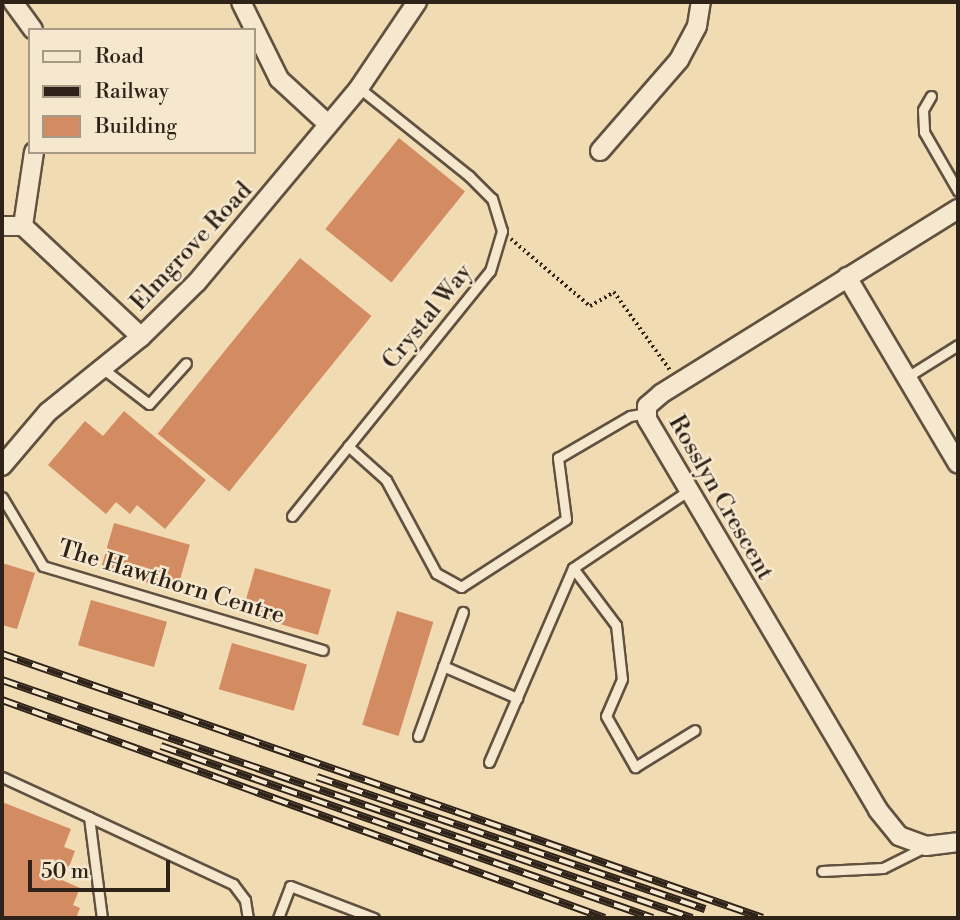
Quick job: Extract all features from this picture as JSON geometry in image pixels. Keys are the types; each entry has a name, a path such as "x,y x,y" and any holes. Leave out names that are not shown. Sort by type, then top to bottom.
{"street":[{"path":"13,2 32,28"},
{"path":"241,2 254,28"},
{"name":"Elmgrove Road","path":"2,466 48,412 100,367 141,337 206,272 359,88 417,2"},
{"path":"600,151 679,60 697,26 701,2"},
{"path":"256,32 279,79 328,124"},
{"path":"23,226 34,154"},
{"name":"Rosslyn Crescent","path":"926,846 899,836 878,810 685,492 654,437 647,413 648,406 678,383 958,209"},
{"path":"2,226 23,226 141,337"},
{"path":"847,277 958,464"},
{"path":"926,846 958,842"}],"lane":[{"path":"359,88 469,176 492,199 502,231"},
{"path":"931,96 923,110 924,132 958,191"},
{"name":"Crystal Way","path":"292,516 490,271 502,231"},
{"path":"907,377 958,345"},
{"path":"100,367 149,404 186,363"},
{"path":"348,446 386,480 436,573 461,587 566,519 558,458 630,416 647,413"},
{"path":"489,762 573,568 685,492"},
{"name":"The Hawthorn Centre","path":"2,497 43,566 323,650"},
{"path":"573,568 616,625 622,679 606,716 635,767 695,730"},
{"path":"418,736 463,612"},
{"path":"443,666 517,698"},
{"path":"2,777 233,884 246,900 248,918"},
{"path":"89,817 102,918"},
{"path":"822,871 883,868 926,846"},
{"path":"278,918 290,886 374,918"}],"path":[{"path":"502,231 590,306 614,292 678,383"}],"building":[{"path":"399,138 465,191 391,282 325,229"},
{"path":"300,258 371,316 229,492 158,434"},
{"path":"124,411 206,480 165,529 137,505 130,514 116,502 106,514 48,465 85,421 103,436"},
{"path":"114,523 190,545 177,591 101,569"},
{"path":"2,563 35,573 17,629 2,625"},
{"path":"255,568 331,590 318,635 242,613"},
{"path":"91,600 167,622 154,667 78,645"},
{"path":"397,611 433,622 399,736 362,725"},
{"path":"232,643 307,664 294,711 219,689"},
{"path":"2,802 71,829 64,847 75,851 69,867 60,864 55,877 80,888 73,905 80,908 76,918 2,918"}],"railway":[{"path":"2,654 763,918"},
{"path":"2,680 692,918"},
{"path":"2,700 605,918"},
{"path":"161,746 653,918"},
{"path":"317,777 705,909"}]}
